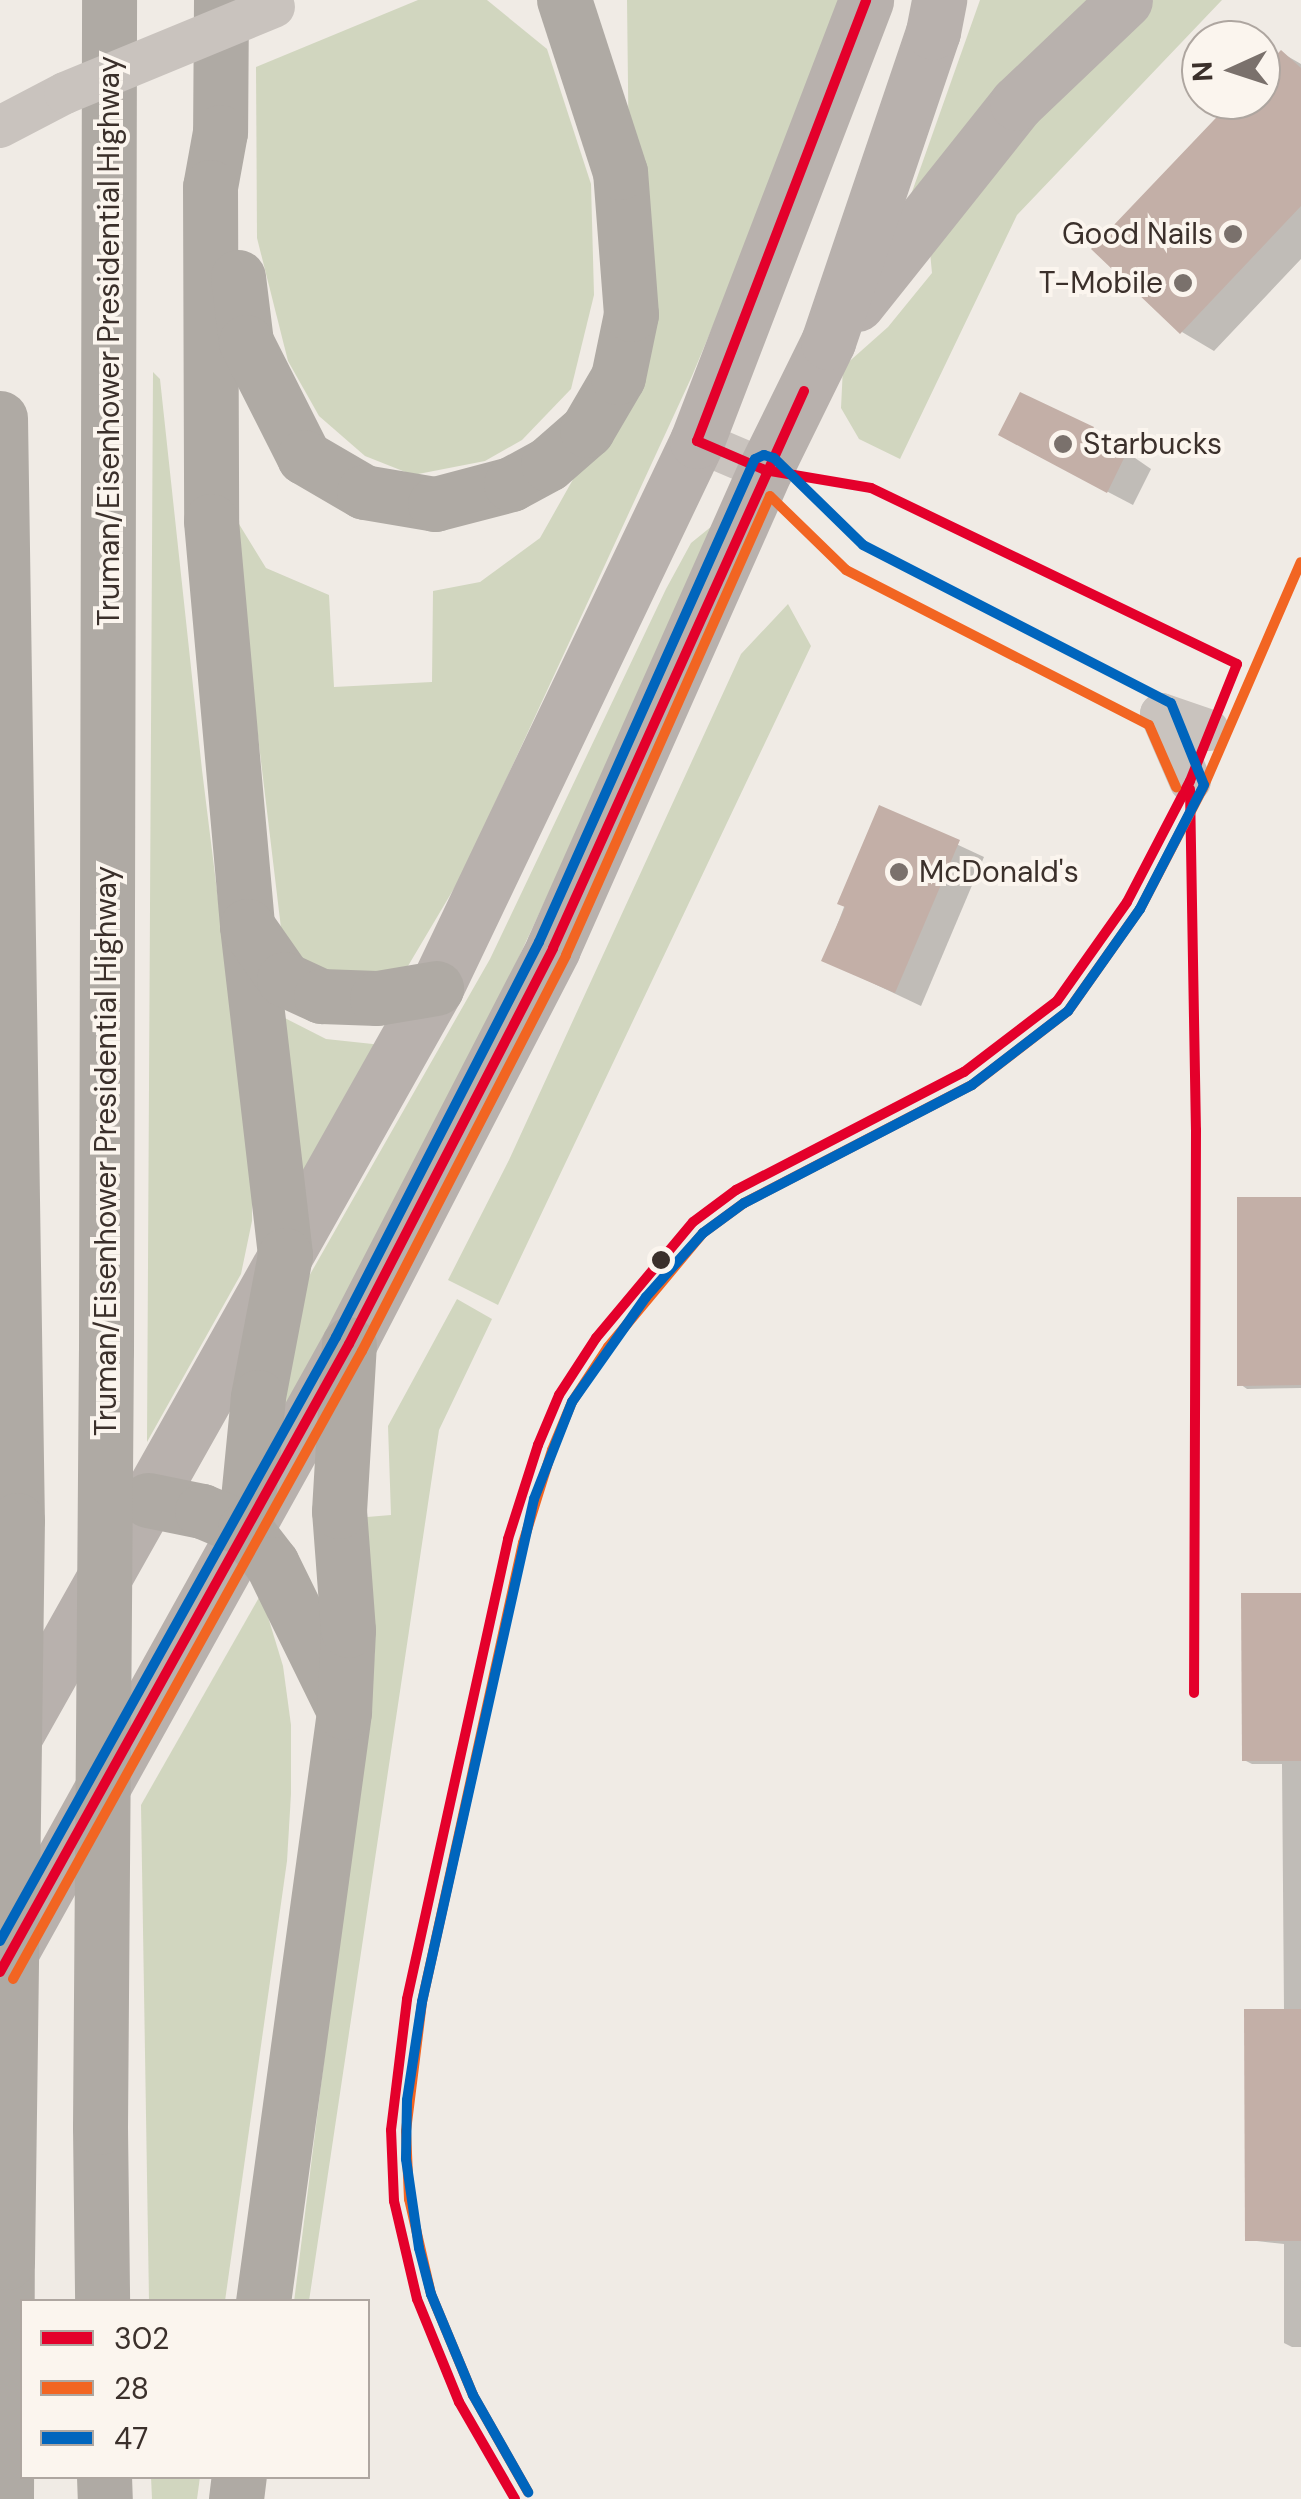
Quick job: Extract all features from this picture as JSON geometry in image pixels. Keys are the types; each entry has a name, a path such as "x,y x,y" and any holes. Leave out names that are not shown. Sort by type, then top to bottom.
{"highway":[{"name":"Truman/Eisenhower Presidential Highway","path":"102,2299 110,0"},
{"path":"220,0 220,132 246,342 304,457 364,492 434,504 512,484 548,464 587,430 618,377 631,314 620,172 564,0"},
{"path":"220,132 210,186 211,521 247,926 285,1255 258,1396 245,1529"},
{"path":"0,418 17,1520 6,2499"},
{"path":"247,926 284,979 321,996 376,998 436,988"},
{"path":"263,2299 344,1712 348,1630 339,1511 349,1344"},
{"path":"148,1500 202,1511 245,1529 272,1564 344,1712"}],"main road":[{"path":"0,1763 436,988 696,441 866,0"},
{"path":"0,1972 349,1344 554,948 765,470 828,342 932,32 939,0"},
{"path":"828,342 940,193 1017,103 1125,0"}],"street":[{"path":"0,126 64,93 284,3"},
{"path":"696,441 765,470"},
{"path":"1190,781 1161,714 1208,730"}],"green space":[{"path":"418,0 487,0 547,49 591,184 594,295 571,389 522,440 485,461 413,475 365,456 319,416 288,361 257,238 256,67"},
{"path":"627,0 849,0 692,376 462,875 408,966 359,982 301,963 281,928 231,511 266,568 329,595 334,687 432,682 433,591 480,582 540,538 589,451 631,342"},
{"path":"980,0 1097,0 907,206"},
{"path":"1153,0 1222,0 1203,20 1181,20 1181,43 1017,215 900,459 859,439 841,408 843,367 888,327 932,273 930,252 1067,76"},
{"path":"153,372 160,379 202,770 252,1173 252,1221 241,1274 147,1442"},
{"path":"712,526 717,530 362,1295 261,1439 300,1292 490,959 666,589 691,543"},
{"path":"788,604 811,646 498,1305 448,1280 509,1160 741,654"},
{"path":"271,1011 326,1039 382,1045 293,1200"},
{"path":"457,1299 492,1319 439,1430 309,2299 294,2299 375,1651 367,1517 391,1515 388,1426"},
{"path":"261,1594 283,1666 291,1725 291,1794 287,1861 225,2299 149,2299 141,1805"},
{"path":"151,2479 200,2479 197,2499 152,2499"}],"building":[{"path":"1281,50 1301,68 1301,206 1180,334 1091,249 1214,120 1281,120"},
{"name":"Starbucks","path":"1020,392 1094,427 1091,433 1127,452 1107,493 998,435"},
{"name":"McDonald's","path":"879,805 960,840 895,993 821,961 845,907 837,904"},
{"path":"1237,1197 1301,1197 1301,1385 1237,1386"},
{"path":"1241,1593 1301,1593 1301,1761 1242,1761"},
{"path":"1244,2009 1301,2009 1301,2241 1245,2241"}],"transit line":[{"name":"302","path":"515,2499 459,2402 417,2299 394,2201 391,2130 407,1999 508,1539 538,1445 559,1395 596,1338 693,1222 736,1190 964,1072 1057,1001 1127,902 1190,781 1237,664 871,488 765,470 697,441 866,0"},
{"name":"302","path":"0,1972 349,1344 553,948 804,391"},
{"name":"47","path":"0,1941 336,1337 539,942 755,459 764,455 774,458 863,545 1171,703 1204,785 1140,909 1068,1011 972,1085 744,1203 703,1233 646,1297 572,1402 534,1499 422,2002 407,2100 406,2159 419,2248 431,2294 473,2395 528,2492"},
{"name":"28","path":"13,1979 362,1351 566,955 770,496 846,570 1149,725 1176,787"},
{"name":"28","path":"528,2492 473,2395 431,2294 409,2199 406,2131 422,2002 523,1543 552,1450 572,1402 608,1347 703,1233 744,1203 972,1085 1068,1011 1140,909 1203,788 1301,562"},
{"name":"302","path":"1190,789 1196,1130 1194,1693"}],"place":[{"name":"Good Nails","path":"1233,234"},
{"name":"T-Mobile","path":"1183,283"},
{"name":"Starbucks","path":"1063,444"},
{"name":"McDonald's","path":"899,872"}]}
